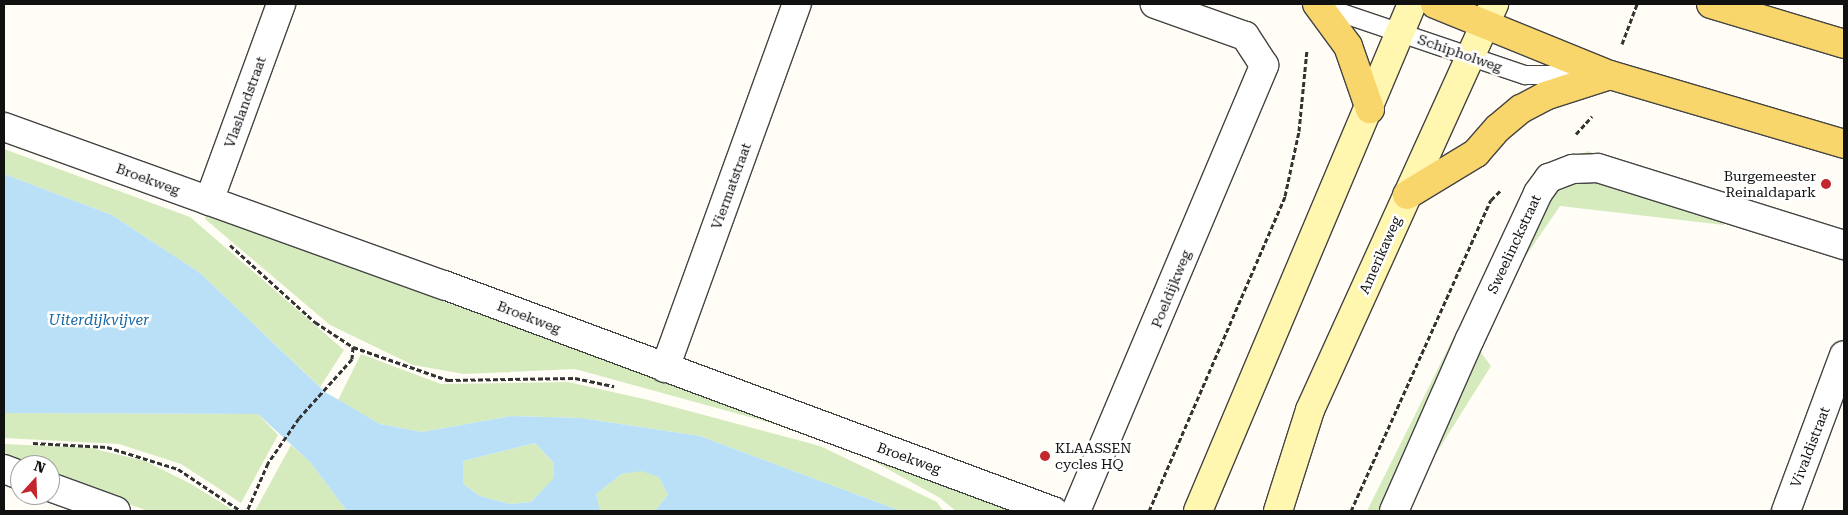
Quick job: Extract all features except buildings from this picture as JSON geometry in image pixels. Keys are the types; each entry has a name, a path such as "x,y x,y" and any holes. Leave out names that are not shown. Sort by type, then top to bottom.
{"main road":[{"path":"1317,4 1348,46 1370,110"},
{"path":"1198,511 1370,110 1412,4"},
{"name":"Schipholweg","path":"1435,4 1489,14 1610,75 1844,144"},
{"path":"1711,4 1844,44"},
{"name":"Amerikaweg","path":"1278,511 1310,410 1489,14"},
{"path":"1407,195 1476,153 1498,128 1521,109 1545,96 1610,75"}],"street":[{"name":"Vlaslandstraat","path":"209,201 281,4"},
{"name":"Viermatstraat","path":"664,368 797,4"},
{"name":"Poeldijkweg","path":"1076,511 1264,65 1245,36 1155,4"},
{"name":"Broekweg","path":"4,127 1053,511"},
{"name":"Sweelinckstraat","path":"1394,511 1470,339 1538,193 1549,178 1573,169 1598,168 1844,245"},
{"name":"Vivaldistraat","path":"1786,511 1844,355"},
{"path":"60,491 116,511"}],"lane":[{"name":"Schipholweg","path":"1317,4 1525,75 1610,75"}],"path":[{"path":"1150,511 1285,196 1299,131 1308,41 1317,4"},
{"path":"228,243 315,322 353,347 448,380 575,378 622,388"},
{"path":"247,511 268,463 299,418 352,359 353,347"},
{"path":"26,443 107,447 178,469 241,511"}],"green space":[{"path":"4,149 190,217 344,350 320,387 200,273 112,215 4,174"},
{"path":"1587,151 1720,191 1724,225 1560,206 1470,338 1491,366 1400,511 1367,511 1519,206"},
{"path":"206,215 800,431 575,369 464,374 413,365 330,325 205,219"},
{"path":"361,354 441,384 568,382 644,399 820,446 937,502 943,511 901,511 700,436 581,418 511,416 422,432 380,424 338,400"},
{"path":"4,413 258,414 278,435 241,503 181,464 119,444 4,438"},
{"path":"828,436 1021,511 956,511 940,498"},
{"path":"535,443 554,463 553,480 531,502 510,504 480,496 463,484 463,461"},
{"path":"4,444 91,448 145,461 193,485 234,511 148,511 60,480 60,455 10,455 10,462 4,460"},
{"path":"291,445 310,462 347,511 255,511"},
{"path":"641,470 659,477 668,495 655,511 599,511 596,494 622,474"}],"water":[{"name":"Uiterdijkvijver","path":"4,174 112,215 200,273 325,392 380,424 422,432 511,416 581,418 700,436 901,511 655,511 668,495 659,477 641,471 622,474 596,494 600,511 347,511 310,462 258,414 4,413","holes":["535,443 554,463 553,479 531,502 510,504 480,496 463,484 463,461"]}],"place":[{"name":"Burgemeester Reinaldapark","path":"1826,184"},
{"name":"KLAASSEN cycles HQ","path":"1045,456"}]}
